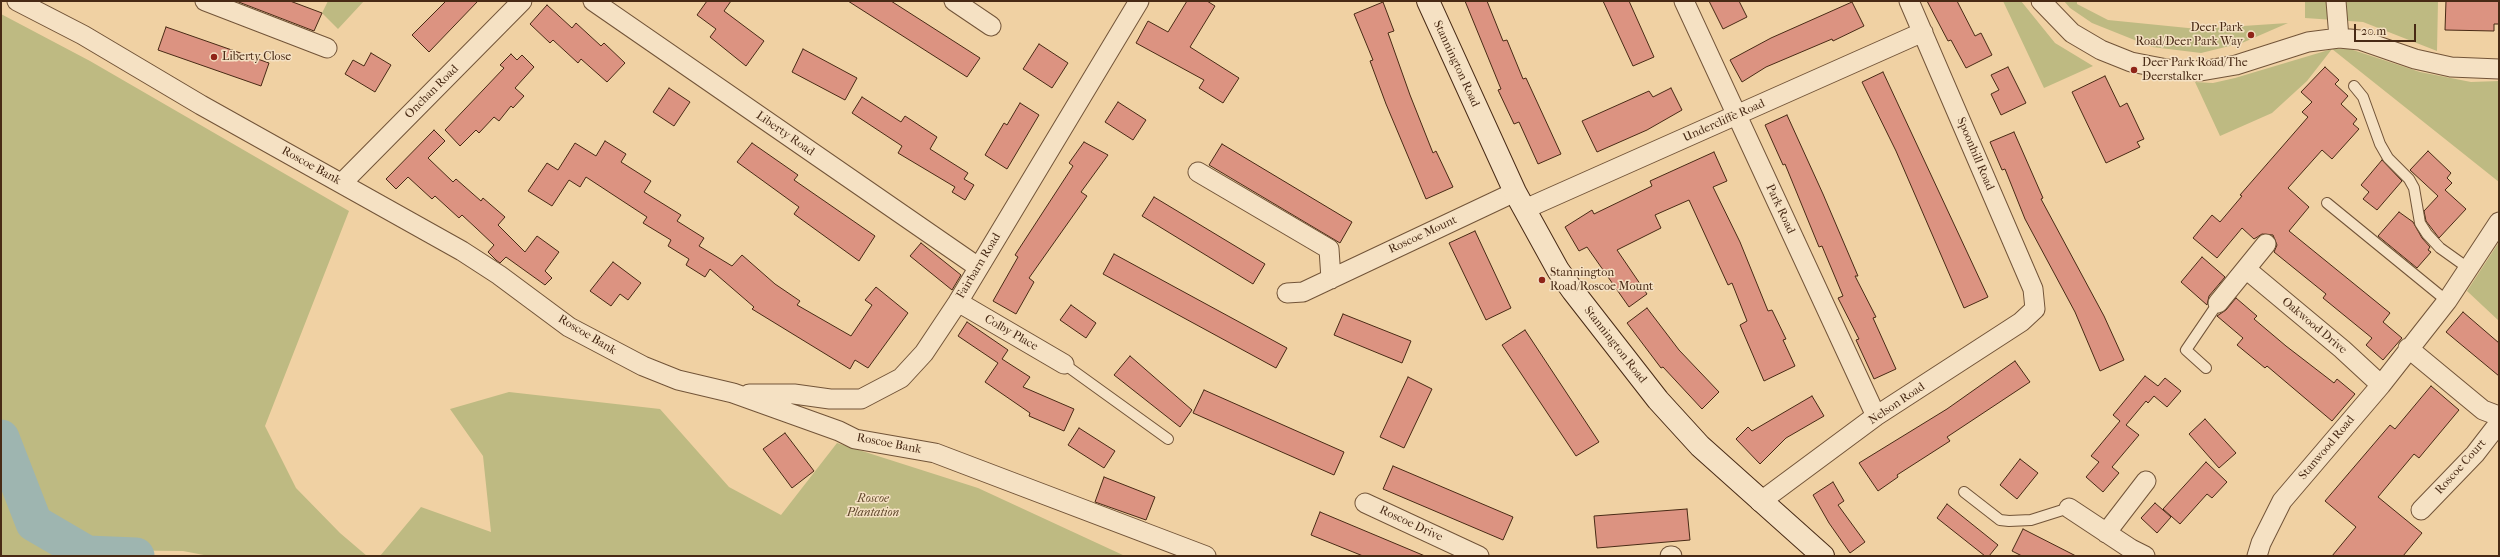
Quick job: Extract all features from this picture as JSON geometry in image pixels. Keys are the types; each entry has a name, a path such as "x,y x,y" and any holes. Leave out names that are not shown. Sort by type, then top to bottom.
{"main road":[{"name":"Stannington Road","path":"1428,1 1520,201 1558,270 1613,345 1658,400 1700,446 1760,502 1823,556"}],"street":[{"name":"Roscoe Bank","path":"17,1 82,35 201,105 462,251 499,275 568,327 607,348 678,380 733,394 840,431 855,439 935,453 1206,556"},
{"path":"205,1 327,48"},
{"name":"Onchan Road","path":"342,183 522,1"},
{"name":"Liberty Road","path":"593,1 978,267"},
{"path":"954,1 991,26"},
{"name":"Fairbarn Road","path":"733,394 794,394 830,400 861,399 901,378 924,354 958,302 1139,1"},
{"name":"Park Road","path":"1684,1 1876,416"},
{"name":"Spoonhill Road","path":"1909,1 2033,289 2035,308"},
{"path":"2041,1 2072,33 2101,50 2131,62 2168,70 2201,71 2236,65 2308,42 2339,38 2360,40 2415,59 2451,67 2499,69"},
{"path":"2336,1 2339,38"},
{"name":"Undercliffe Road","path":"1520,201 1736,115 1922,32"},
{"path":"1198,172 1329,249 1331,279"},
{"name":"Roscoe Mount","path":"1287,293 1303,292 1520,201"},
{"name":"Stanwood Road","path":"2257,556 2261,543 2282,501 2381,385 2408,348 2447,301 2499,222"},
{"path":"2218,303 2266,244"},
{"name":"Oakwood Drive","path":"2246,269 2342,349 2381,385"},
{"name":"Colby Place","path":"958,302 1064,364"},
{"name":"Nelson Road","path":"1760,502 1876,416 2021,322 2035,308"},
{"path":"2408,348 2483,410 2499,416"},
{"name":"Roscoe Court","path":"2421,510 2475,454 2499,423"},
{"path":"2106,533 2146,481"},
{"name":"Roscoe Drive","path":"1365,503 1479,556"},
{"path":"2069,508 2106,533 2145,556"}],"lane":[{"path":"2354,86 2363,97 2380,144 2388,158 2409,179 2414,188 2420,223 2427,234 2440,248 2468,268"},
{"path":"2328,203 2447,301"},
{"path":"2206,368 2186,350 2218,303"},
{"path":"1064,364 1168,439"},
{"path":"1964,492 2000,520 2031,520 2069,508"}],"green space":[{"path":"328,1 364,1 338,29 322,13"},
{"path":"2003,1 2021,1 2055,43 2093,66 2044,88"},
{"path":"2064,1 2077,1 2077,4 2108,20 2198,29 2288,23 2242,43 2201,53 2152,47 2092,23 2070,8"},
{"path":"2305,1 2438,1 2437,51 2363,22 2305,18"},
{"path":"1,14 90,61 349,211 265,426 296,488 340,533 367,556 209,556 183,551 90,550 39,513 5,424 1,421"},
{"path":"2332,49 2350,49 2420,72 2471,82 2499,81 2499,182"},
{"path":"2332,49 2307,81 2272,113 2220,136 2195,82 2213,83 2235,78"},
{"path":"2499,242 2499,321 2467,291"},
{"name":"Roscoe Plantation","path":"509,392 660,409 729,487 781,515 837,443 978,488 1125,556 380,556 421,507 491,532 483,456 450,409"},
{"path":"1,468 22,515 35,531 82,556 1,556"}],"building":[{"name":"Liberty Close","path":"236,1 290,1 322,13 314,31"},
{"path":"446,1 478,1 429,52 412,35"},
{"path":"707,1 731,1 724,11 764,41 746,66 710,37 716,29 697,15"},
{"path":"848,1 891,1 980,58 967,77"},
{"path":"1187,1 1207,1 1215,6 1190,47 1239,78 1223,103 1199,88 1204,80 1136,43 1148,21 1168,32"},
{"path":"1465,1 1487,1 1503,41 1507,40 1523,79 1526,78 1561,154 1538,164 1519,122 1514,124 1498,90 1501,89"},
{"path":"1603,1 1629,1 1654,57 1633,66"},
{"path":"1709,1 1739,1 1747,17 1723,29"},
{"path":"1927,1 1957,1 1975,36 1981,33 1992,55 1966,68 1951,40 1948,41"},
{"path":"2446,1 2499,1 2499,24 2494,24 2494,31 2445,30"},
{"path":"1383,2 1394,31 1388,33 1410,95 1433,153 1436,151 1453,187 1426,199 1386,104 1370,61 1373,60 1354,14"},
{"path":"1852,2 1864,26 1833,41 1832,39 1766,67 1742,82 1730,60 1771,38"},
{"path":"547,5 572,28 576,23 601,46 604,43 625,63 607,82 581,59 578,63 553,40 550,43 530,24"},
{"name":"Liberty Close","path":"166,27 269,63 261,86 158,50"},
{"path":"1039,44 1068,63 1052,88 1023,69"},
{"path":"803,49 857,78 845,100 792,72"},
{"path":"371,53 391,65 375,92 345,74 353,60 364,66"},
{"path":"511,54 517,60 522,55 534,67 515,88 524,96 513,108 511,106 499,121 494,117 479,133 476,130 460,146 445,130 504,68 500,65"},
{"path":"2008,67 2026,103 2001,115 1991,94 1999,90 1991,75"},
{"path":"2325,67 2339,80 2335,84 2348,96 2341,104 2357,119 2353,124 2359,129 2332,159 2322,150 2288,188 2309,207 2289,231 2390,313 2383,322 2402,338 2383,360 2366,345 2372,338 2323,298 2326,294 2274,252 2277,245 2273,235 2262,234 2254,239 2242,228 2217,258 2193,238 2212,215 2220,222 2242,196 2240,195 2308,117 2302,112 2312,102 2301,92"},
{"path":"1883,72 1988,297 1964,308 1896,151 1862,82"},
{"path":"2105,76 2120,107 2127,103 2144,139 2137,142 2140,147 2106,163 2072,92"},
{"path":"669,88 690,102 674,126 653,112"},
{"path":"1671,88 1682,110 1647,130 1597,152 1582,121 1649,91 1653,97"},
{"path":"862,97 901,122 905,116 937,137 930,149 968,173 964,179 974,185 965,200 952,192 955,187 898,153 902,146 852,113"},
{"path":"1118,102 1146,120 1133,140 1105,122"},
{"path":"1020,103 1039,115 1007,169 985,155 1004,123 1007,125"},
{"path":"1787,115 1858,276 1855,276 1876,317 1873,318 1896,369 1874,379 1856,340 1859,339 1838,298 1843,296 1822,246 1819,247 1785,164 1783,165 1765,125"},
{"path":"434,130 445,141 428,158 453,182 456,179 481,201 483,198 505,217 498,225 525,252 537,236 559,252 545,271 552,278 545,285 506,257 500,263 496,260 488,252 494,245 476,228 462,215 459,218 435,196 432,199 408,177 396,189 386,179"},
{"path":"2014,132 2043,198 2041,199 2104,316 2124,360 2100,371 2075,312 2025,219 2005,169 2002,170 1990,142"},
{"path":"605,141 626,154 621,162 651,181 644,192 681,215 677,221 704,238 699,246 732,266 742,255 775,284 800,301 797,305 851,336 872,305 865,300 876,287 908,313 868,368 855,360 850,369 752,309 754,307 710,269 705,277 686,265 689,259 668,246 671,240 643,223 647,217 586,177 580,187 569,180 552,206 528,191 547,163 558,170 575,143 596,156"},
{"path":"1084,142 1108,155 1081,192 1087,196 1029,278 1034,282 1016,314 993,301 1018,257 1015,255 1073,166 1069,163"},
{"path":"752,143 798,175 794,180 875,236 859,261 794,214 799,207 737,162"},
{"path":"1222,144 1352,222 1340,243 1209,165"},
{"path":"2428,151 2451,173 2447,178 2452,183 2445,190 2466,209 2439,238 2426,221 2424,211 2438,196 2410,170"},
{"path":"1714,152 1727,181 1713,187 1740,242 1768,311 1772,310 1786,339 1783,340 1795,366 1764,381 1740,325 1747,321 1732,283 1728,285 1689,200 1655,215 1661,228 1617,250 1647,294 1629,307 1587,247 1579,251 1565,227 1592,210 1594,214 1652,186 1650,181"},
{"path":"2382,160 2402,181 2377,210 2363,199 2369,192 2361,185"},
{"path":"1154,197 1265,264 1253,284 1142,216"},
{"path":"2399,212 2413,222 2422,238 2430,247 2428,250 2431,252 2417,268 2378,236"},
{"path":"1475,231 1511,308 1486,320 1449,243"},
{"path":"921,243 961,275 952,290 910,256"},
{"path":"1114,254 1287,348 1276,368 1103,274"},
{"path":"2202,257 2225,277 2209,296 2207,305 2181,282"},
{"path":"613,262 641,283 628,300 620,294 611,306 590,291"},
{"path":"2236,298 2257,316 2254,319 2286,346 2334,383 2337,379 2355,394 2332,421 2267,366 2265,368 2237,345 2243,338 2217,316 2226,310"},
{"path":"1071,305 1096,323 1086,338 1060,320"},
{"path":"1647,308 1679,350 1719,392 1702,409 1663,367 1661,368 1627,323"},
{"path":"2463,312 2499,343 2499,376 2446,332"},
{"path":"1343,314 1411,341 1402,363 1334,335"},
{"path":"967,322 1008,350 1002,359 1030,377 1023,387 1074,409 1064,431 1029,416 1030,413 985,382 998,363 958,336"},
{"path":"1525,330 1599,442 1576,456 1502,345"},
{"path":"1130,356 1192,410 1180,427 1114,375"},
{"path":"2015,361 2030,382 1947,437 1950,441 1897,475 1898,477 1878,491 1859,463 1947,409"},
{"path":"2145,376 2158,386 2165,378 2181,391 2167,407 2154,396 2148,403 2146,401 2126,425 2139,435 2112,467 2119,473 2103,492 2086,477 2099,462 2091,456 2120,421 2113,415"},
{"path":"1408,377 1432,389 1404,448 1380,437"},
{"path":"2431,386 2459,410 2419,458 2414,454 2378,497 2422,533 2403,556 2332,556 2356,527 2325,501 2390,425 2395,429"},
{"path":"1204,390 1344,452 1334,475 1193,413"},
{"path":"1812,396 1824,416 1786,438 1760,464 1736,439 1748,427 1752,431"},
{"path":"2205,419 2236,453 2219,468 2189,434"},
{"path":"1079,428 1115,451 1104,468 1068,445"},
{"path":"785,433 814,471 792,488 763,449"},
{"path":"2020,459 2038,473 2017,499 2000,485"},
{"path":"2206,462 2227,482 2212,498 2207,494 2180,524 2163,509"},
{"path":"1393,466 1513,517 1503,540 1383,489"},
{"path":"1104,477 1155,497 1146,520 1095,502"},
{"path":"1833,482 1844,501 1838,505 1865,542 1850,553 1829,523 1813,495"},
{"path":"2155,503 2171,517 2157,533 2141,518"},
{"path":"1947,504 1998,545 1989,556 1985,556 1937,518"},
{"path":"1687,509 1690,540 1597,548 1594,516"},
{"path":"1320,512 1425,556 1363,556 1311,535"},
{"path":"2023,529 2076,556 2022,556 2012,551"}],"waterway":[{"path":"1,438 34,523 87,554 136,556"}],"place":[{"name":"Deer Park Road/Deer Park Way","path":"2251,35"},
{"name":"Liberty Close","path":"214,57"},
{"name":"Deer Park Road/The Deerstalker","path":"2134,70"},
{"name":"Stannington Road/Roscoe Mount","path":"1542,280"}]}
